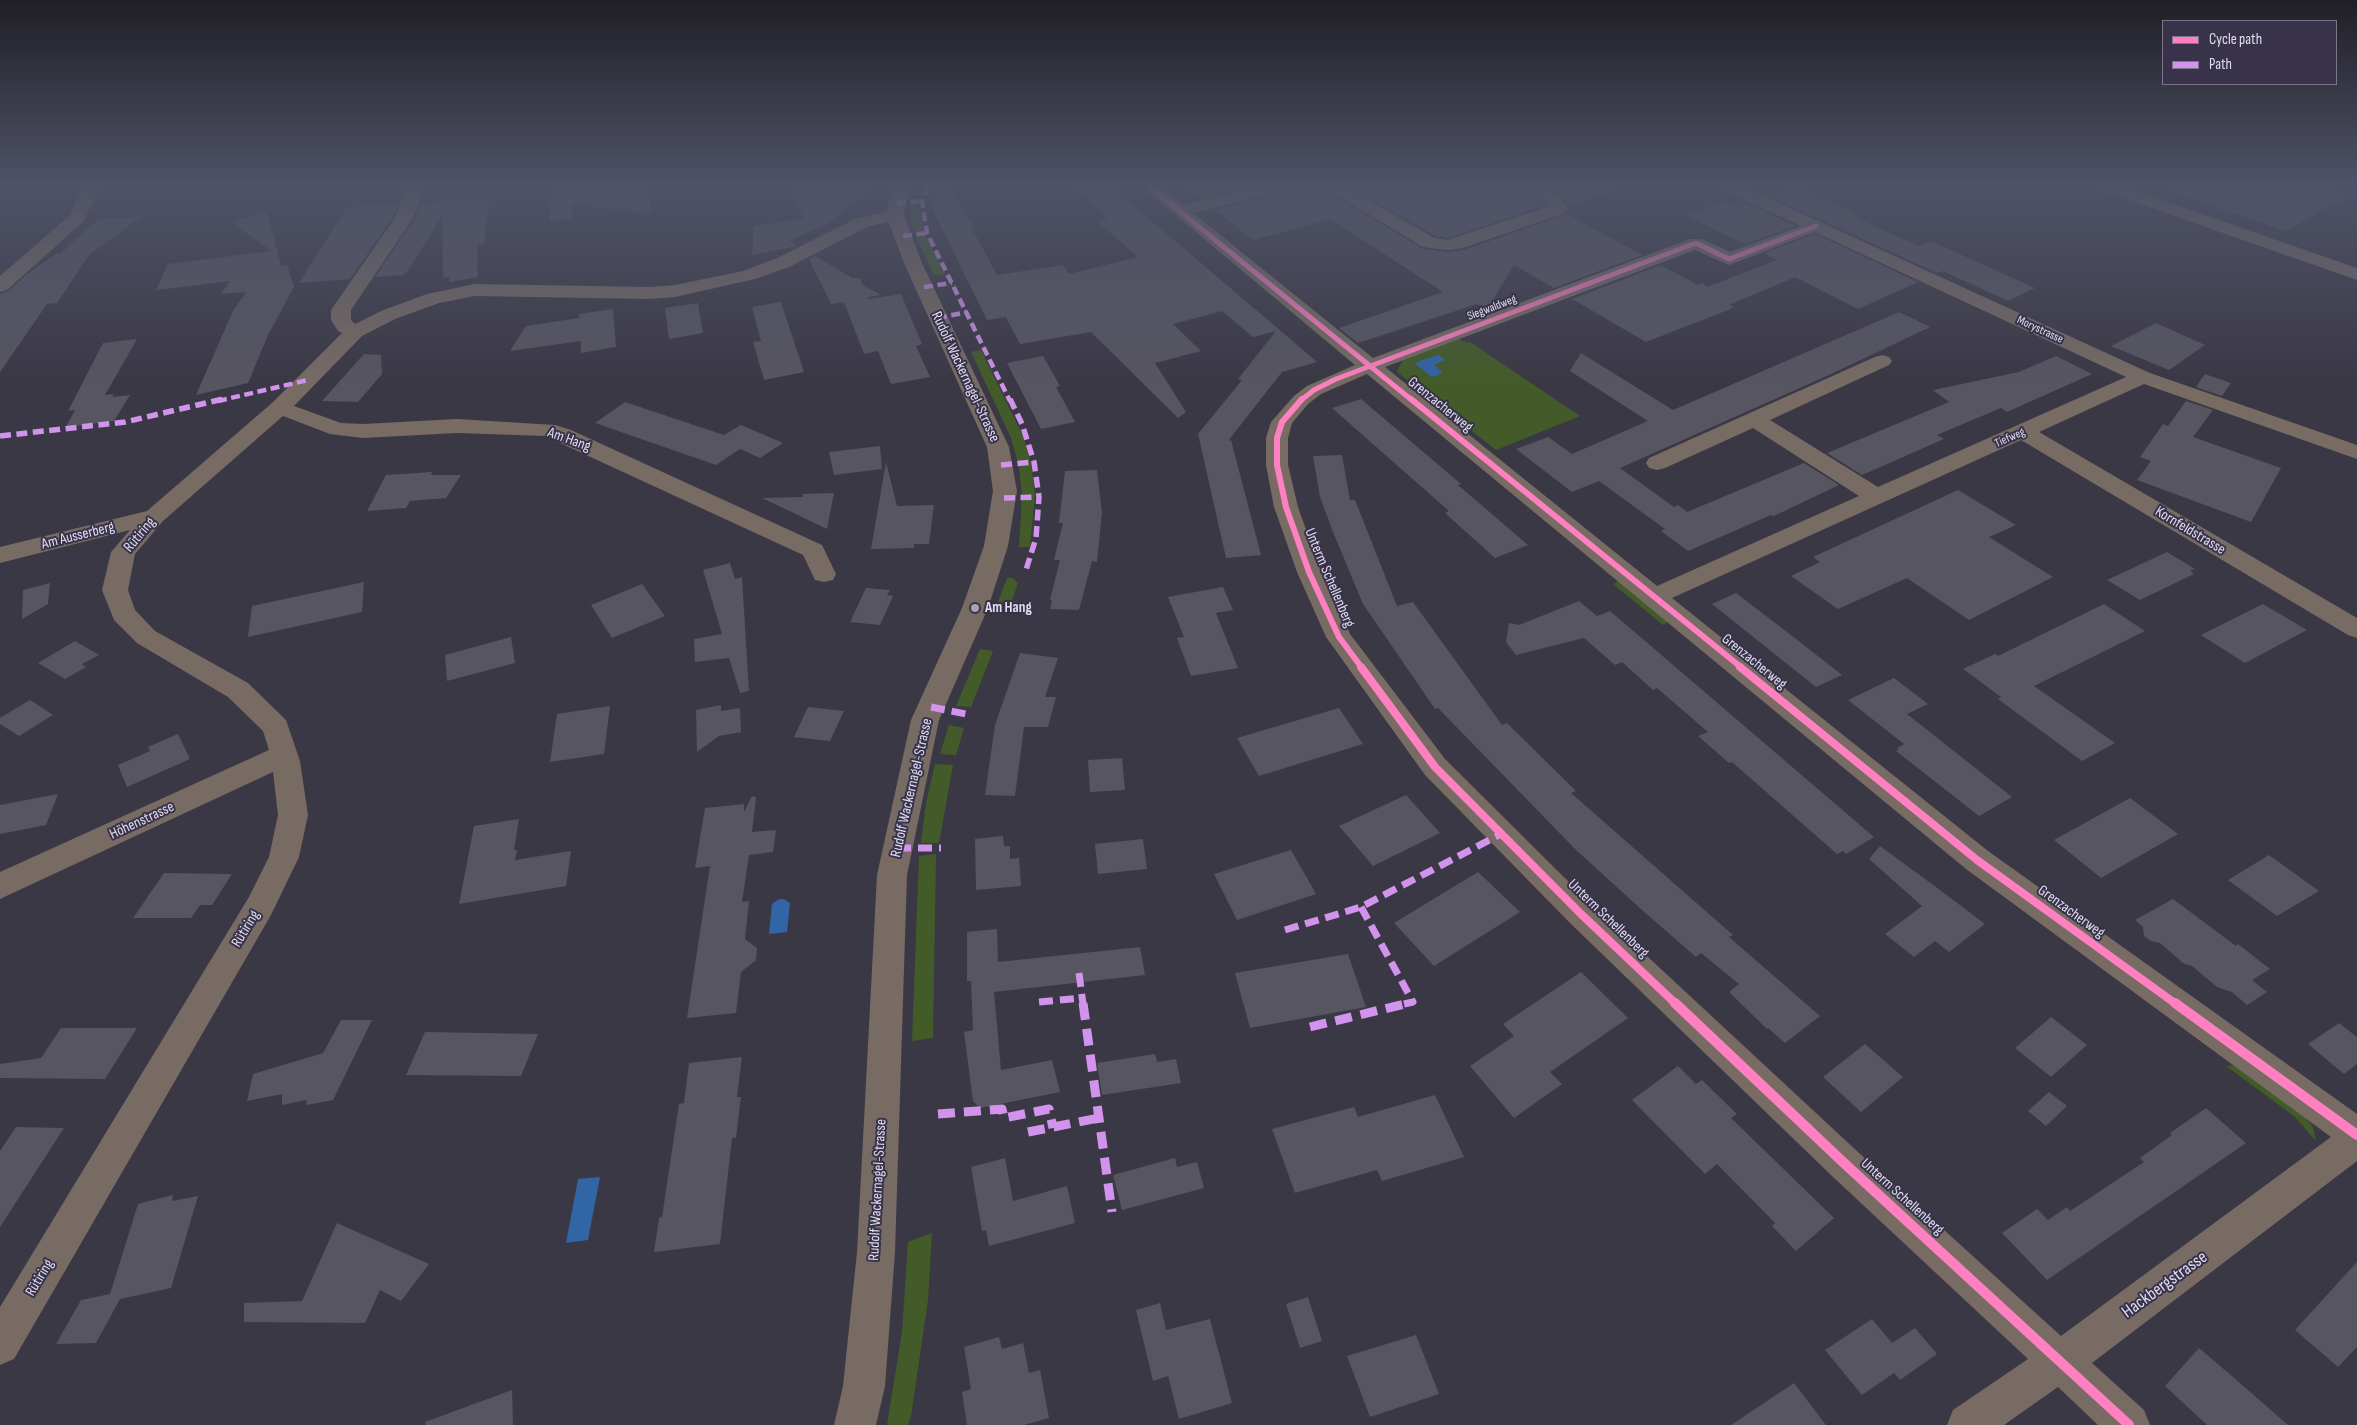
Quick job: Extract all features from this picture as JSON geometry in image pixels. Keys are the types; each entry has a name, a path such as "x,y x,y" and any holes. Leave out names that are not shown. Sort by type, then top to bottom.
{"street":[{"path":"0,286 37,254"},
{"path":"355,332 345,327 341,320 341,310 380,254"},
{"name":"Rütiring","path":"0,1345 260,906 284,857 294,815 284,755 276,727 238,690 146,637 123,614 115,590 123,552 155,516 280,408 355,332 397,311 434,298 474,290 650,292 675,290 748,274 782,263 801,254"},
{"name":"Rudolf Wackernagel-Strasse","path":"855,1425 864,1386 876,1252 892,875 925,720 975,608 996,546 1005,491 998,447 909,254"},
{"name":"Grenzacherweg","path":"1231,254 1976,860 2357,1135"},
{"name":"Siegwaldweg","path":"1372,367 1669,254"},
{"name":"Siegwaldweg","path":"1716,254 1729,260 1746,254"},
{"name":"Morystrasse","path":"1876,254 2143,377 2357,452"},
{"path":"2298,254 2357,274"},
{"path":"1658,463 1882,361"},
{"name":"Unterm Schellenberg","path":"1372,367 1336,378 1301,400 1282,422 1277,438 1277,465 1286,507 1309,572 1339,637 1434,767 1580,914 1845,1164 2129,1425"},
{"name":"Tiefweg","path":"1653,597 2143,377"},
{"name":"Am Hang","path":"280,408 338,429 457,426 547,430 563,435 814,550 824,574"},
{"path":"1754,419 1877,497"},
{"name":"Kornfeldstrasse","path":"2024,432 2357,629"},
{"name":"Am Ausserberg","path":"0,554 155,516"},
{"name":"Höhenstrasse","path":"0,886 284,755"},
{"name":"Hackbergstrasse","path":"1968,1425 2061,1361 2357,1139"}],"green space":[{"path":"924,254 934,254 945,274 934,275"},
{"path":"1456,337 1467,343 1470,342 1580,416 1496,450 1397,372 1404,357"},
{"path":"981,350 1024,438 1031,464 1035,495 1030,547 1019,547 1022,497 1019,466 1011,438 971,352"},
{"path":"1007,578 1013,578 1018,583 1010,606 997,605"},
{"path":"1619,581 1669,622 1663,625 1613,584"},
{"path":"980,649 993,651 971,707 956,706"},
{"path":"949,725 964,728 956,755 940,754"},
{"path":"935,764 953,765 939,843 921,843 926,803"},
{"path":"936,854 933,1038 912,1041 919,856"},
{"path":"2238,1065 2303,1114 2313,1127 2316,1141 2294,1116 2226,1066"},
{"path":"932,1233 928,1300 911,1416 908,1425 887,1425 902,1332 908,1242"}],"water":[{"path":"1438,355 1445,360 1434,365 1443,373 1432,377 1414,363"},
{"path":"779,899 784,899 790,903 787,932 769,934 772,904"},
{"path":"600,1177 588,1240 566,1243 578,1179"}],"building":[{"path":"56,254 91,254 57,303 47,304 0,372 0,294 8,291 27,274"},
{"path":"251,254 278,254 281,266 287,265 294,287 268,335 248,383 196,395 233,311 246,292 221,294 230,281 156,290 168,264"},
{"path":"318,254 368,254 350,279 299,283"},
{"path":"391,254 419,254 403,275 375,277"},
{"path":"443,254 477,254 478,277 449,282 449,277 443,278"},
{"path":"954,254 985,254 997,275 1063,265 1069,274 1138,257 1134,254 1190,254 1317,362 1282,372 1228,441 1231,440 1261,555 1226,558 1198,434 1242,380 1238,379 1276,331 1253,337 1222,311 1173,324 1201,351 1155,363 1186,412 1178,418 1091,332 1020,344 1006,317 987,320"},
{"path":"1383,254 1642,255 1554,288 1514,265 1487,310 1477,304 1358,343 1339,328 1443,292"},
{"path":"1765,254 1857,254 1918,282 1858,309 1795,277 1729,305 1734,307 1728,310 1646,342 1572,299 1661,265 1698,285 1702,283 1707,287 1777,260"},
{"path":"1894,254 1959,254 2035,288 2008,301 1943,271 1937,273"},
{"path":"815,256 852,278 860,278 863,285 881,295 868,297 869,299 901,294 922,344 916,346 930,377 891,384 878,351 864,354 844,302 831,304 809,259"},
{"path":"781,302 804,372 764,380 753,342 761,341 752,307"},
{"path":"698,303 703,333 669,339 665,308"},
{"path":"613,309 616,347 581,353 581,341 510,351 526,326 579,318 579,314"},
{"path":"1899,312 1930,327 1829,375 1620,468 1674,507 1678,505 1687,512 1804,463 1839,485 1774,516 1771,515 1688,551 1661,531 1665,529 1599,481 1572,492 1516,449 1548,437 1572,454 1648,421 1570,371 1581,353 1673,410"},
{"path":"2156,323 2205,345 2169,370 2111,346"},
{"path":"137,339 105,395 114,394 112,397 130,395 114,421 66,427 75,410 68,411 103,343"},
{"path":"364,354 381,355 382,374 358,402 322,401"},
{"path":"1043,356 1060,386 1056,387 1075,422 1041,429 1007,363"},
{"path":"2056,356 2092,374 2007,412 2001,408 1937,435 1944,439 1862,475 1827,453 1949,402 1933,390 2019,372"},
{"path":"2205,374 2231,383 2222,396 2196,387"},
{"path":"1361,399 1461,484 1458,485 1528,545 1495,558 1445,513 1449,511 1332,408"},
{"path":"2186,401 2213,410 2193,437 2281,468 2251,522 2137,480 2151,461 2140,457 2163,424 2168,426"},
{"path":"625,402 724,435 741,425 783,443 760,458 740,449 716,465 595,423"},
{"path":"880,446 882,469 834,475 829,452"},
{"path":"1342,455 1350,500 1355,500 1397,606 1413,602 1502,725 1507,723 1576,791 1571,793 1733,935 1729,937 1820,1016 1785,1043 1767,1029 1729,992 1739,984 1701,953 1696,957 1642,910 1576,850 1438,708 1435,709 1363,604 1320,497 1313,456"},
{"path":"886,462 897,506 934,505 929,544 914,544 914,548 871,549"},
{"path":"1097,470 1102,512 1097,562 1092,561 1079,610 1050,609 1052,600 1050,600 1060,560 1054,560 1063,523 1059,523 1065,471"},
{"path":"432,472 431,475 461,475 446,498 410,501 406,508 367,511 386,475"},
{"path":"1958,490 2016,525 1989,537 2053,577 1969,620 1907,578 1838,609 1791,576 1820,562 1813,557"},
{"path":"834,493 827,529 762,498 803,497 803,494"},
{"path":"2167,552 2195,569 2190,571 2194,574 2140,600 2107,580"},
{"path":"730,563 735,579 742,577 749,691 740,693 729,658 695,662 694,639 722,634 703,570"},
{"path":"364,582 362,612 248,637 252,606"},
{"path":"50,583 48,604 22,619 23,590"},
{"path":"642,584 665,616 612,638 591,605"},
{"path":"1223,587 1233,610 1216,613 1238,668 1191,676 1177,638 1184,637 1168,597"},
{"path":"866,588 890,590 887,595 893,596 880,625 850,622"},
{"path":"1736,593 1842,675 1816,687 1712,604"},
{"path":"1579,601 1597,616 1610,611 1874,837 1846,854 1843,851 1837,854 1732,762 1729,763 1698,736 1708,732 1657,688 1653,690 1622,662 1615,665 1584,638 1516,655 1506,642 1509,623 1519,625"},
{"path":"2104,604 2145,631 2034,686 2115,743 2082,761 1998,699 2001,697 1963,669 1995,654 1998,656"},
{"path":"2263,604 2307,630 2245,663 2201,635"},
{"path":"511,637 515,663 447,681 445,655"},
{"path":"75,641 99,655 82,664 86,667 65,679 38,663"},
{"path":"1020,653 1058,658 1045,697 1056,697 1048,727 1024,727 1015,796 985,795 995,725"},
{"path":"1894,678 1928,704 1907,714 2012,797 1979,816 1896,751 1899,749 1897,748 1904,744 1848,700"},
{"path":"30,700 53,715 19,736 0,724 0,718"},
{"path":"721,705 721,711 740,708 741,732 719,736 697,752 696,710"},
{"path":"610,706 604,754 550,762 557,714"},
{"path":"808,707 844,711 830,741 794,737"},
{"path":"1339,708 1363,744 1259,776 1237,738"},
{"path":"178,734 190,759 127,787 118,765 150,751 148,747"},
{"path":"1122,758 1125,790 1090,792 1088,760"},
{"path":"58,794 46,825 0,834 0,805"},
{"path":"1406,795 1440,833 1373,866 1339,826"},
{"path":"752,796 756,797 752,832 776,830 773,852 749,855 742,902 749,901 745,939 757,948 756,960 741,972 736,1013 687,1018 710,866 695,868 705,808 744,804 744,812"},
{"path":"2130,798 2178,834 2101,878 2054,840"},
{"path":"519,819 514,850 517,850 515,860 571,851 566,886 459,904 474,826"},
{"path":"1003,836 1004,846 1010,846 1010,859 1019,858 1021,886 976,890 975,839"},
{"path":"1143,839 1147,869 1098,874 1095,844"},
{"path":"1880,846 1985,924 1949,952 1935,941 1914,957 1885,934 1922,906 1869,859"},
{"path":"1291,850 1316,894 1237,920 1214,874"},
{"path":"2269,855 2319,891 2277,916 2228,880"},
{"path":"1478,872 1520,912 1434,966 1394,923"},
{"path":"164,873 232,874 212,905 200,905 191,918 133,918"},
{"path":"2173,899 2236,946 2238,944 2270,969 2252,980 2267,992 2247,1005 2232,992 2217,987 2192,966 2183,963 2160,943 2151,941 2144,936 2143,927 2135,920"},
{"path":"997,929 998,962 1140,947 1145,975 994,992 1001,1070 1052,1060 1060,1092 980,1108 973,1101 964,1032 973,1030 971,981 967,981 967,932"},
{"path":"1348,954 1366,1007 1250,1028 1235,973"},
{"path":"1581,972 1628,1018 1550,1072 1562,1084 1514,1118 1470,1066 1514,1036 1503,1024"},
{"path":"2051,1017 2087,1045 2051,1077 2015,1048"},
{"path":"341,1020 372,1020 333,1100 307,1105 306,1100 282,1105 282,1094 247,1101 253,1074 323,1053"},
{"path":"2339,1023 2357,1037 2357,1064 2344,1074 2308,1044"},
{"path":"61,1028 137,1028 105,1079 0,1078 0,1064 41,1058"},
{"path":"425,1032 538,1034 521,1076 406,1075"},
{"path":"1865,1044 1903,1077 1861,1112 1823,1077"},
{"path":"1155,1054 1157,1062 1176,1059 1181,1083 1102,1095 1097,1063"},
{"path":"742,1057 737,1097 741,1097 736,1138 732,1138 720,1244 654,1252 659,1218 662,1217 679,1104 684,1103 689,1063"},
{"path":"1678,1066 1696,1084 1702,1080 1737,1114 1731,1118 1834,1218 1796,1251 1772,1226 1775,1223 1717,1164 1705,1174 1632,1100"},
{"path":"2049,1092 2067,1106 2046,1126 2028,1111"},
{"path":"1435,1095 1464,1157 1382,1181 1377,1170 1295,1193 1272,1129 1354,1107 1358,1117"},
{"path":"2206,1108 2246,1143 2047,1280 2002,1233 2037,1209 2048,1220 2067,1207 2070,1211 2144,1162 2140,1158 2172,1135 2170,1133"},
{"path":"16,1127 64,1128 0,1227 0,1151"},
{"path":"1005,1158 1013,1201 1067,1186 1075,1223 989,1246 986,1230 982,1231 971,1167"},
{"path":"1175,1158 1177,1167 1197,1162 1204,1188 1122,1210 1113,1175"},
{"path":"173,1195 172,1201 198,1196 171,1288 120,1299 96,1343 56,1344 81,1300 110,1294 138,1204"},
{"path":"337,1223 429,1264 401,1301 380,1290 365,1323 244,1322 244,1303 302,1301"},
{"path":"2357,1262 2357,1347 2338,1367 2295,1330"},
{"path":"1308,1297 1322,1341 1300,1348 1286,1304"},
{"path":"1160,1303 1166,1330 1210,1319 1232,1403 1179,1419 1168,1376 1153,1381 1136,1310"},
{"path":"1872,1319 1892,1343 1915,1328 1937,1354 1900,1380 1894,1373 1862,1395 1825,1350"},
{"path":"1416,1335 1439,1394 1370,1417 1347,1356"},
{"path":"999,1337 1002,1349 1023,1343 1029,1373 1040,1370 1049,1418 1024,1425 967,1425 962,1392 971,1389 964,1347"},
{"path":"2199,1348 2288,1425 2207,1425 2165,1386"},
{"path":"1794,1383 1826,1425 1731,1425"},
{"path":"512,1390 513,1425 426,1425 425,1422"}],"marked path":[{"path":"937,254 1022,424 1034,462 1039,497 1039,518 1036,538 1025,573"},
{"path":"924,287 952,283"},
{"path":"938,318 967,312"},
{"path":"0,436 125,422 308,380"},
{"path":"1001,465 1034,462"},
{"path":"1004,498 1039,497"},
{"path":"931,707 971,715"},
{"path":"1285,930 1361,907 1501,834"},
{"path":"897,848 941,848"},
{"path":"1310,1027 1413,1002 1361,907"},
{"path":"1079,973 1112,1212"},
{"path":"1039,1002 1082,998"},
{"path":"938,1114 1002,1109 1004,1118 1049,1109 1053,1128"},
{"path":"1028,1132 1099,1118"}],"cycle path":[{"path":"1232,254 1977,860 2357,1135"},
{"path":"1668,254 1336,379 1314,390 1301,400 1282,422 1277,438 1277,465 1286,507 1309,572 1339,637 1435,767 1581,914 1845,1164 2129,1425"},
{"path":"1718,254 1729,259 1744,254"}],"place":[{"name":"Am Hang","path":"975,608"}]}
